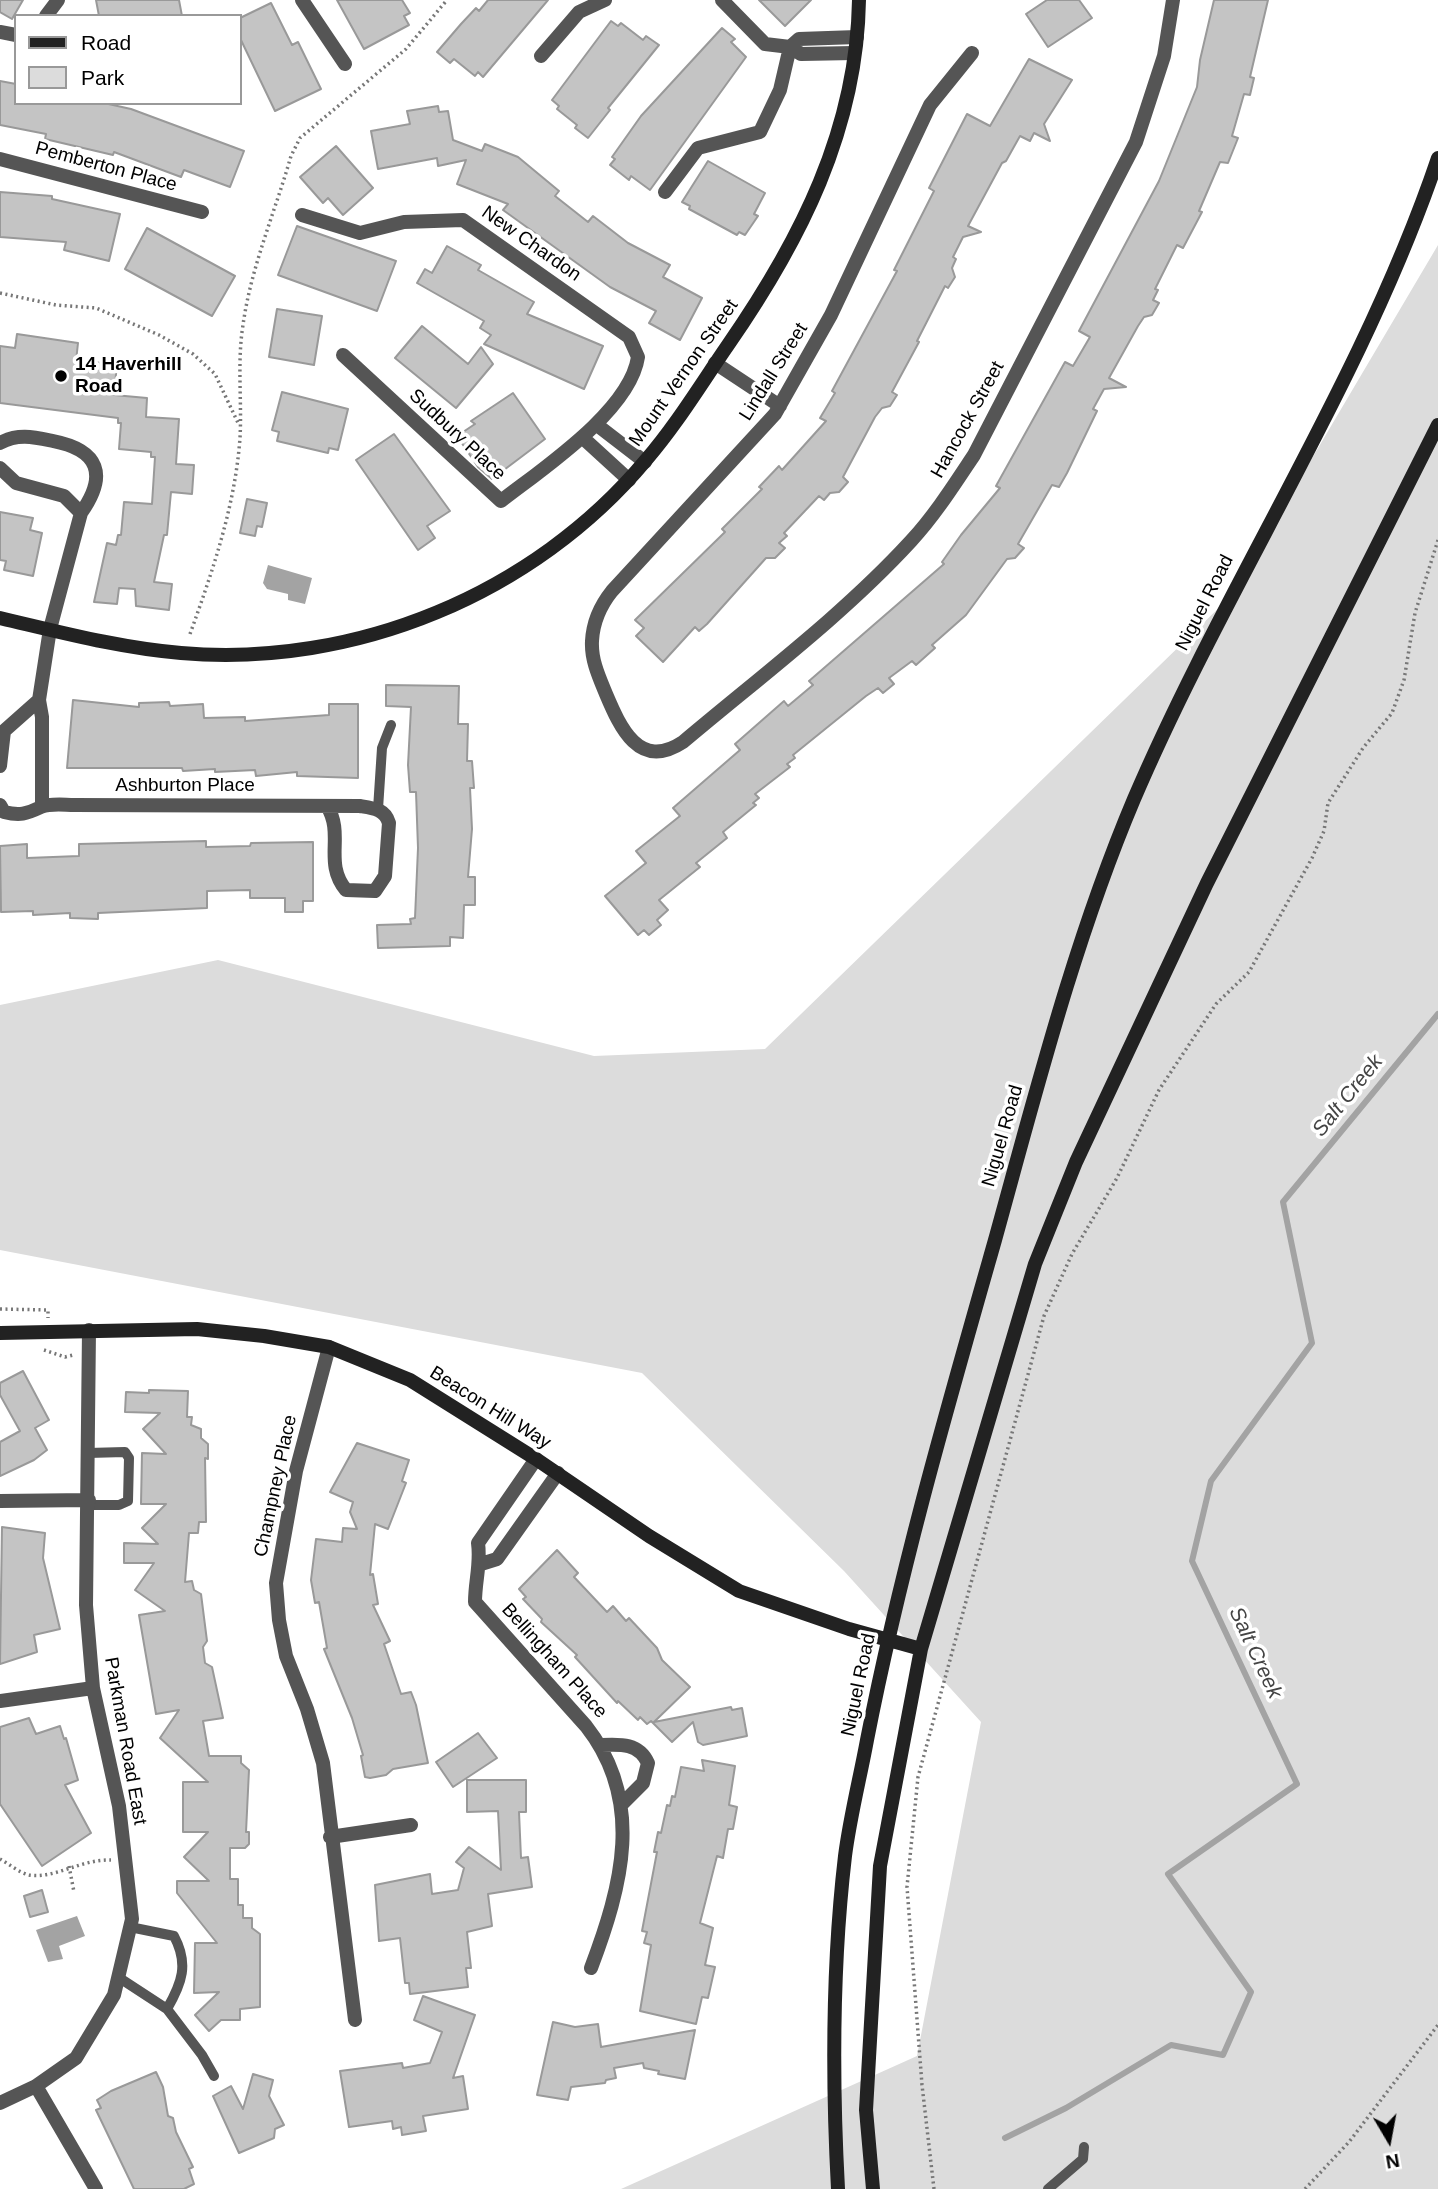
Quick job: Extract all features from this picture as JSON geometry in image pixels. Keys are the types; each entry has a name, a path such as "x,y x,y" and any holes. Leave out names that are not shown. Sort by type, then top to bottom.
{"main road":[{"name":"Mount Vernon Street","path":"0,618 148,649 212,655 273,653 364,638 423,618 492,586 558,545 603,507 645,462 684,411 767,288 811,207 843,121 857,37 859,0"},
{"name":"Niguel Road","path":"838,2189 833,2072 835,1969 846,1852 889,1638 963,1347 1018,1149 1093,905 1134,800 1204,647 1354,356 1419,215 1438,158"},
{"path":"873,2189 866,2110 880,1866 921,1649 1035,1264 1076,1162 1207,883 1438,425"},
{"name":"Beacon Hill Way","path":"0,1332 197,1329 264,1336 329,1348 410,1380 536,1459 649,1536 739,1591 849,1629 921,1649"}],"street":[{"path":"302,0 345,64"},
{"path":"541,56 579,12 605,0"},
{"path":"722,0 765,44 790,47 802,54 854,53"},
{"name":"Hancock Street","path":"650,750 667,749 683,742 848,602 912,540 949,493 974,455 1122,173 1156,85 1173,0"},
{"path":"665,192 698,148 760,132 780,90 790,47 799,39 857,37"},
{"name":"Lindall Street","path":"650,750 635,744 623,732 597,672 592,643 597,615 612,591 752,442 780,406 831,315 930,105 972,53"},
{"name":"Pemberton Place","path":"0,159 202,212"},
{"name":"New Chardon","path":"302,215 360,233 404,222 463,220 629,337 638,357 637,367 597,425"},
{"name":"Sudbury Place","path":"343,355 501,501 597,425"},
{"path":"715,363 780,406"},
{"path":"597,425 645,462"},
{"path":"0,443 25,435 73,445 87,453 95,465 97,481 92,497 82,513 50,629 39,700 42,806"},
{"path":"582,437 629,480"},
{"path":"0,468 16,483 64,496 82,513"},
{"path":"0,766 4,731 39,700"},
{"name":"Ashburton Place","path":"1,810 17,815 31,814 42,806 327,806 378,809"},
{"path":"327,806 335,818 336,877 346,891 375,891 385,876 389,823 387,816 378,809"},
{"name":"Parkman Road East","path":"0,2103 36,2086 76,2058 114,1995 132,1919 119,1806 93,1688 86,1605 89,1330"},
{"name":"Champney Place","path":"329,1348 296,1471 276,1583 286,1656 307,1709 323,1763 330,1837 355,2020"},
{"name":"Bellingham Place","path":"536,1459 478,1543 481,1563 475,1580 475,1602 601,1745 613,1771 621,1805 621,1867 612,1913 591,1968"},
{"path":"481,1563 497,1559 558,1474"},
{"path":"0,1501 88,1503"},
{"path":"0,1701 93,1688"},
{"name":"Bellingham Place","path":"601,1745 631,1746 640,1751 648,1763 643,1783 621,1805"},
{"path":"330,1837 411,1825"},
{"path":"36,2086 96,2189"}],"lane":[{"path":"378,809 382,748 391,725"},
{"path":"88,1453 125,1452 129,1458 128,1501 120,1505 88,1503"},
{"path":"130,1927 174,1936 182,1951 181,1984 167,2009"},
{"path":"118,1977 167,2009 202,2054 214,2076"},
{"path":"1048,2189 1083,2159 1084,2147"}],"path":[{"path":"190,634 215,565 231,498 240,427 242,328 250,283 291,156 300,138 406,49 447,0"},
{"path":"0,293 56,305 96,308 159,335 192,354 215,374 240,427"},
{"path":"934,2189 922,2085 907,1886 918,1777 1045,1316 1072,1254 1117,1178 1159,1090 1216,1004 1249,972 1312,858 1324,831 1328,803 1363,748 1392,713 1404,680 1415,613 1438,540"},
{"path":"0,1309 48,1310 47,1330"},
{"path":"42,1350 65,1357 89,1351"},
{"path":"0,1860 28,1875 51,1874 69,1866 102,1860 125,1861"},
{"path":"69,1866 74,1892"},
{"path":"1305,2189 1349,2142 1438,2025"}],"green space":[{"path":"1438,245 1438,2189 621,2189 917,2056 981,1722 844,1571 642,1373 0,1250 0,1005 218,960 594,1056 765,1049 1230,597"}],"shaded area":[{"path":"268,565 312,578 305,604 288,600 288,594 267,589 263,583"},
{"path":"77,1916 85,1936 59,1946 63,1959 48,1962 36,1930"}],"building":[{"path":"0,0 23,0 12,19 0,12"},
{"path":"96,0 179,0 182,14 99,14"},
{"path":"337,0 402,0 410,13 404,16 409,25 364,49"},
{"path":"488,0 548,0 483,77 478,72 475,76 454,59 450,63 437,52 476,8 479,11"},
{"path":"759,0 811,0 785,26"},
{"path":"1047,0 1079,0 1092,18 1048,47 1026,14"},
{"path":"1214,0 1268,0 1250,77 1254,78 1250,95 1244,94 1232,136 1238,138 1228,163 1220,162 1199,211 1202,212 1183,248 1177,245 1155,289 1158,290 1153,300 1159,303 1152,315 1144,317 1138,326 1109,378 1126,387 1104,389 1093,409 1097,411 1067,473 1059,487 1052,485 1018,544 1024,548 1015,558 1007,559 966,615 932,645 935,648 916,665 912,661 889,678 894,684 883,693 878,688 866,696 793,755 795,758 787,764 790,767 755,794 759,798 753,803 756,805 723,832 727,838 696,863 700,867 659,900 668,910 657,920 661,925 649,935 644,930 638,935 605,896 646,863 636,851 680,816 673,808 740,750 735,744 784,701 788,706 813,685 809,681 944,564 942,562 961,535 1000,488 996,486 1065,362 1073,366 1090,337 1079,331 1159,181 1197,87 1200,60"},
{"path":"271,3 292,45 298,42 321,89 275,111 242,42 242,17"},
{"path":"611,21 618,26 621,23 643,40 646,36 659,45 608,108 610,110 588,138 557,109 559,106 552,100"},
{"path":"722,28 735,39 731,42 746,57 650,190 631,176 629,180 610,165 615,159 612,157 641,116"},
{"path":"1029,59 1072,80 1044,124 1050,141 1034,133 1030,141 1020,136 1006,161 1002,163 968,226 981,232 963,237 953,257 956,259 952,268 955,277 948,288 945,286 917,341 919,342 892,392 897,395 890,406 882,408 875,417 843,477 848,482 839,492 830,493 824,500 819,496 784,533 787,536 779,543 785,548 775,558 766,558 707,624 699,631 695,627 663,662 636,636 644,628 635,620 725,532 722,529 762,489 759,487 779,466 782,470 826,421 820,418 835,393 832,391 897,271 894,270 934,191 929,188 967,114 990,126"},
{"path":"0,81 14,84 14,105 113,105 131,109 244,151 230,187 184,170 181,177 114,152 113,155 45,139 46,134 0,125"},
{"path":"438,106 439,112 448,111 453,140 482,151 485,144 518,157 559,191 555,196 588,222 593,216 628,243 670,265 663,277 702,298 680,340 649,323 656,311 610,287 503,210 508,204 457,184 466,160 438,166 437,158 378,169 371,131 410,124 407,111"},
{"path":"336,146 373,188 343,215 328,198 323,203 300,177"},
{"path":"708,161 765,193 754,214 758,216 745,235 739,232 737,235 689,209 690,206 682,202"},
{"path":"0,192 52,196 52,199 120,214 109,261 64,250 66,242 0,237"},
{"path":"297,226 396,261 377,311 278,275"},
{"path":"147,228 235,276 212,316 125,269"},
{"path":"447,246 481,265 478,270 534,302 527,314 603,346 584,389 484,344 491,335 480,328 484,321 417,283 425,269 432,273"},
{"path":"277,309 322,316 314,365 269,357"},
{"path":"422,326 468,364 481,347 493,364 456,408 395,358"},
{"path":"17,334 78,343 76,361 117,364 114,395 147,398 146,417 179,419 176,464 194,465 192,494 171,492 167,535 164,535 154,582 172,584 169,610 136,606 135,589 119,588 117,604 94,602 107,543 116,545 118,535 121,535 124,502 152,504 155,457 151,457 151,452 119,449 121,423 118,423 118,418 0,403 0,346 15,348"},
{"path":"282,392 348,409 338,450 329,448 328,453 277,441 279,432 272,430"},
{"path":"513,393 545,439 492,479 478,467 457,436 475,424 471,421"},
{"path":"394,434 450,511 427,526 435,538 418,550 356,460"},
{"path":"247,499 267,503 262,527 257,526 255,536 240,533"},
{"path":"0,512 33,518 30,530 42,533 33,576 4,570 6,561 0,560"},
{"path":"386,685 459,686 458,724 468,724 467,761 472,761 474,788 470,788 472,829 468,877 475,877 475,905 464,905 463,938 450,937 450,946 378,948 377,925 411,924 410,919 415,918 418,848 416,792 410,792 408,765 411,707 386,706"},
{"path":"73,700 139,707 139,703 169,702 170,706 203,704 204,718 245,717 245,721 329,715 329,704 358,704 358,778 297,776 297,772 256,776 255,770 215,772 215,769 183,771 182,768 67,768"},
{"path":"206,841 206,847 313,842 313,901 303,901 303,912 285,912 285,898 250,898 250,890 207,891 207,908 98,913 98,919 70,918 70,913 33,915 33,911 1,912 0,846 27,844 27,858 79,856 79,844"},
{"path":"23,1371 49,1420 35,1428 47,1450 34,1460 0,1476 0,1442 20,1431 0,1395 0,1383"},
{"path":"149,1390 188,1391 187,1417 192,1417 191,1425 201,1429 201,1438 208,1444 208,1459 205,1458 206,1522 199,1522 198,1533 189,1533 185,1582 192,1581 194,1590 201,1594 207,1641 203,1647 205,1663 212,1667 223,1718 203,1721 209,1756 241,1756 241,1763 249,1770 246,1832 249,1832 249,1844 245,1848 230,1848 230,1879 238,1879 238,1905 243,1905 243,1918 252,1918 252,1928 260,1934 260,2007 240,2009 240,2020 221,2020 209,2031 195,2015 219,1992 194,1993 195,1943 217,1943 177,1893 177,1881 209,1881 184,1857 208,1832 183,1832 183,1782 208,1782 160,1738 179,1710 156,1714 139,1615 165,1611 135,1590 154,1563 124,1563 124,1543 158,1544 142,1528 166,1504 141,1504 142,1453 166,1454 143,1429 160,1413 125,1412 126,1392 149,1393"},
{"path":"357,1443 409,1460 402,1481 406,1483 388,1529 375,1524 370,1575 373,1574 378,1604 373,1605 390,1641 384,1644 401,1694 411,1692 416,1705 428,1763 393,1769 386,1775 370,1778 365,1777 363,1755 352,1718 324,1649 327,1648 319,1602 315,1603 311,1580 316,1539 342,1542 343,1528 357,1529 350,1512 353,1502 330,1492"},
{"path":"2,1527 45,1533 43,1558 60,1629 34,1635 37,1652 0,1664"},
{"path":"557,1550 578,1573 574,1577 607,1612 613,1606 626,1621 629,1618 657,1648 662,1660 690,1687 654,1722 731,1707 732,1710 742,1708 747,1736 703,1745 698,1742 693,1722 672,1742 651,1721 647,1724 640,1717 638,1720 618,1701 617,1703 575,1657 577,1655 541,1622 542,1619 523,1599 526,1597 519,1589"},
{"path":"29,1718 36,1734 60,1726 78,1780 65,1785 91,1833 42,1866 0,1804 0,1727"},
{"path":"478,1733 497,1758 453,1787 436,1762"},
{"path":"702,1760 735,1766 729,1805 737,1807 733,1829 728,1829 723,1858 717,1856 700,1923 713,1928 705,1965 715,1967 708,1998 702,1997 696,2024 640,2011 651,1945 644,1943 647,1932 642,1931 657,1852 654,1852 658,1832 661,1833 667,1805 670,1806 672,1796 675,1797 681,1767 704,1771"},
{"path":"467,1780 526,1780 526,1812 519,1812 521,1858 528,1857 532,1887 488,1894 492,1926 467,1932 471,1968 466,1968 468,1987 410,1994 409,1983 405,1983 400,1938 379,1941 375,1885 430,1874 432,1894 458,1890 464,1868 456,1862 469,1847 501,1870 498,1811 467,1812"},
{"path":"42,1890 48,1912 30,1917 24,1896"},
{"path":"423,1996 475,2015 453,2078 463,2076 468,2109 423,2116 426,2131 402,2135 401,2127 393,2129 392,2121 349,2127 340,2071 402,2063 403,2068 430,2063 442,2032 414,2020"},
{"path":"553,2022 575,2027 598,2024 601,2047 695,2030 685,2079 658,2074 659,2071 644,2068 643,2063 614,2068 616,2078 606,2080 605,2083 571,2087 568,2100 537,2095"},
{"path":"156,2072 163,2087 168,2116 173,2118 176,2132 193,2167 189,2169 194,2184 184,2189 134,2189 96,2110 101,2108 97,2100 111,2091"},
{"path":"253,2074 273,2080 269,2096 284,2125 275,2129 274,2138 239,2153 213,2096 231,2086 243,2109"}],"waterway":[{"name":"Salt Creek","path":"1005,2138 1066,2108 1171,2045 1223,2055 1251,1992 1168,1874 1297,1784 1192,1561 1211,1481 1312,1343 1283,1202 1438,1014"}],"place":[{"name":"14 Haverhill Road","path":"61,376"}]}
